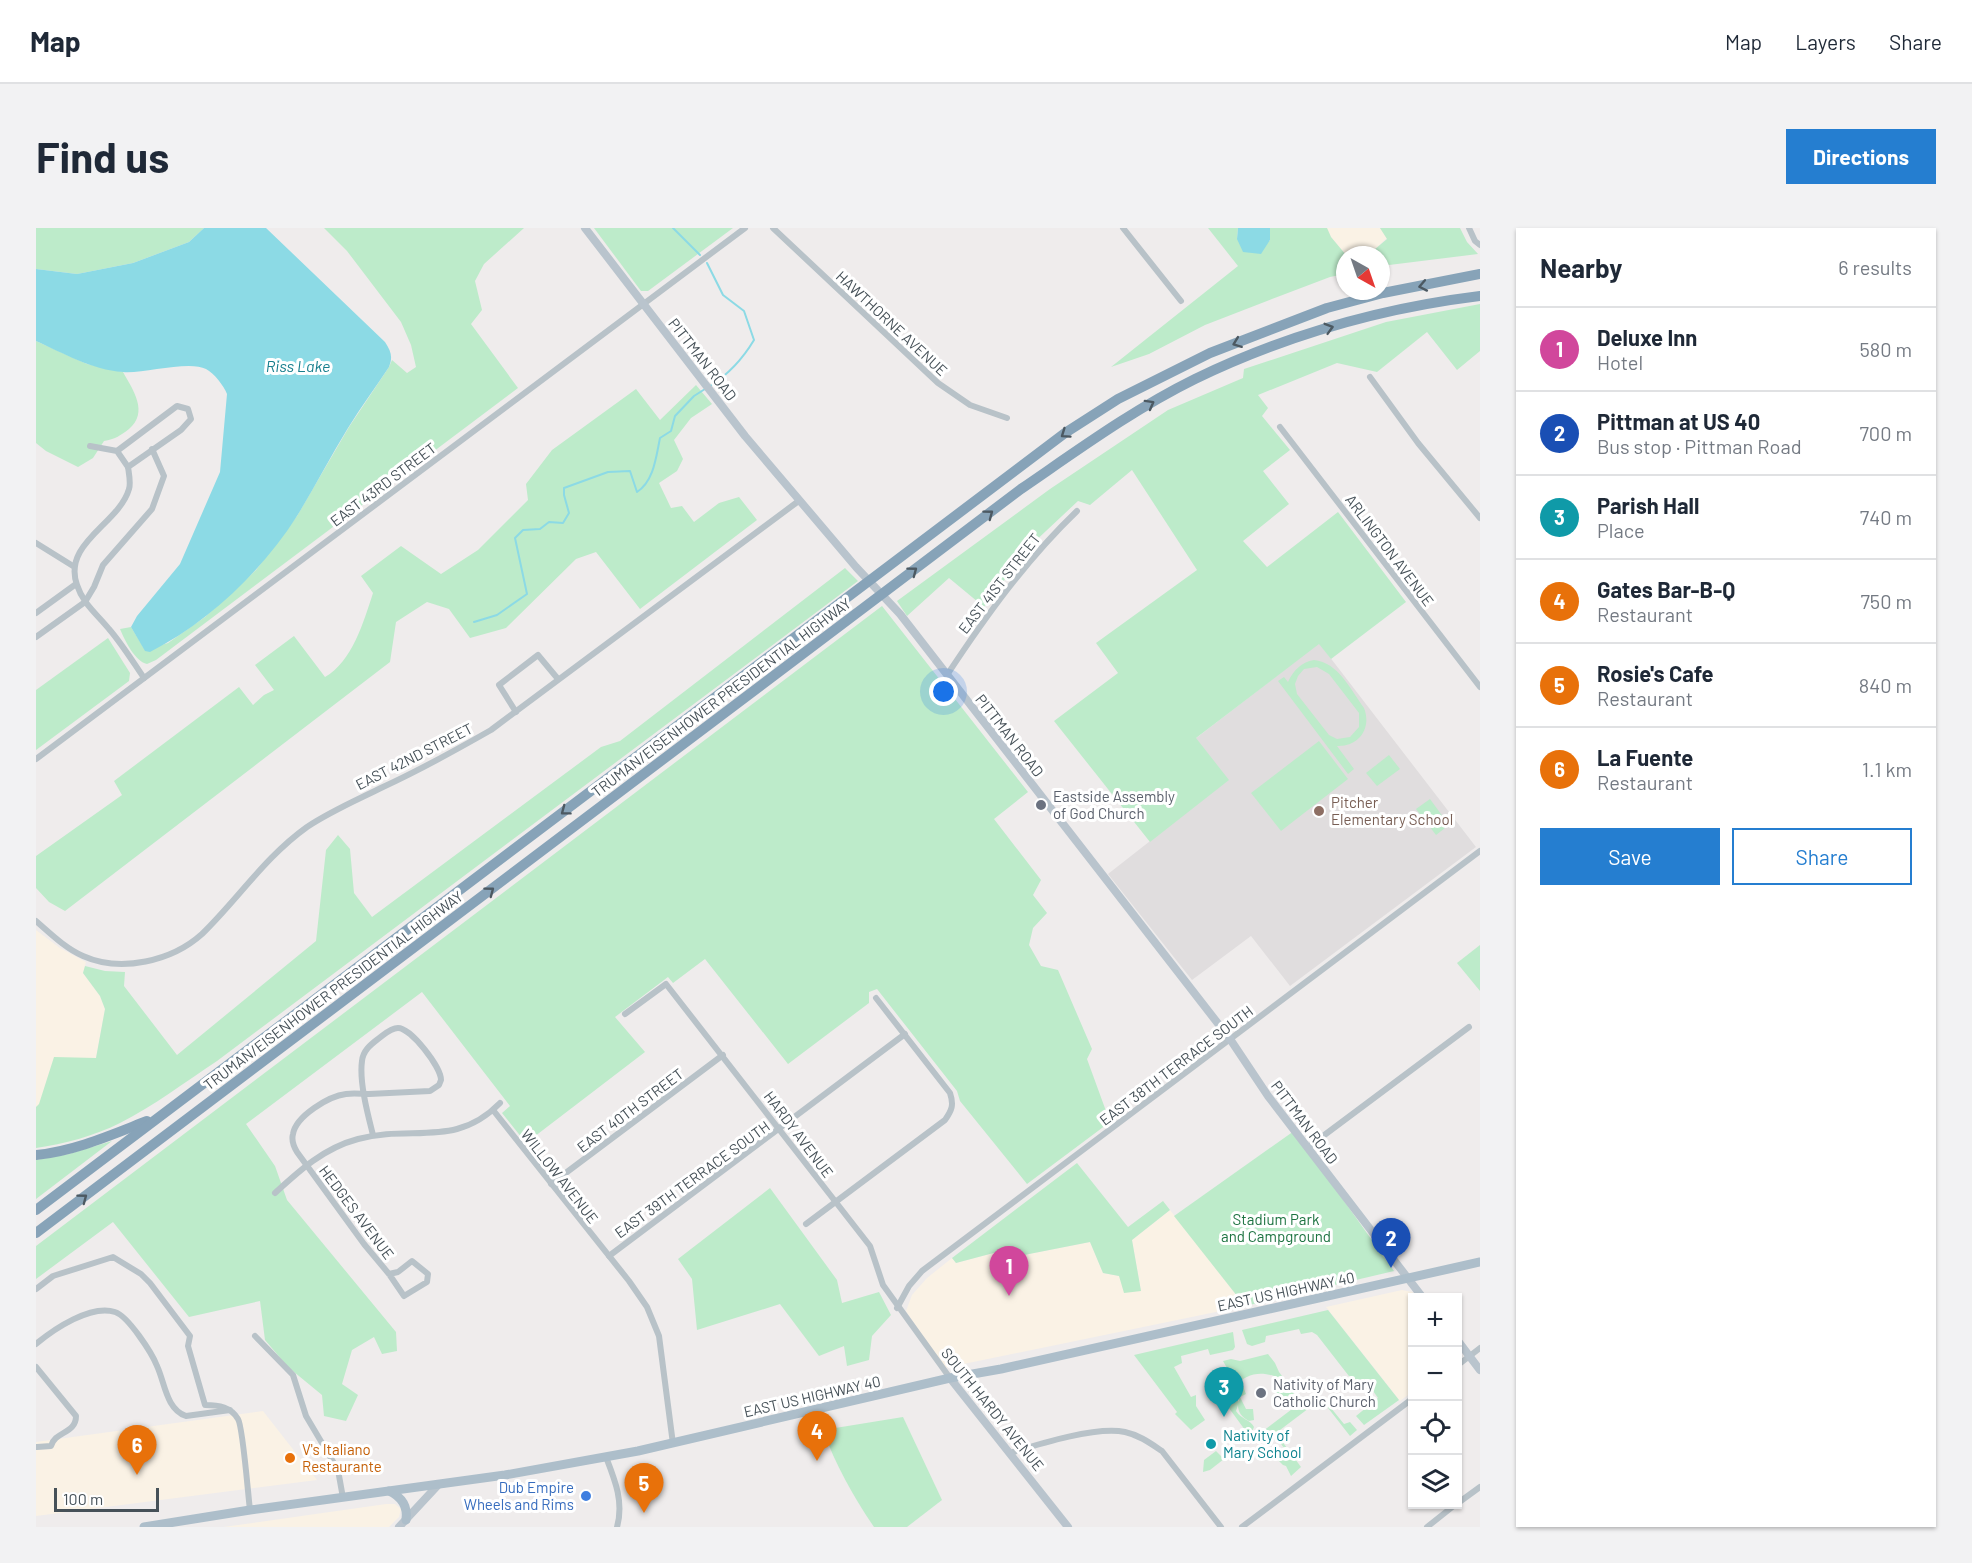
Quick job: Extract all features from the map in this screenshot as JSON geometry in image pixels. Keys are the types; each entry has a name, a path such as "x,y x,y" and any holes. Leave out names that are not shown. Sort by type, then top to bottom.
{"highway":[{"name":"TRUMAN/EISENHOWER PRESIDENTIAL HIGHWAY","path":"36,1210 1046,448 1118,399 1210,353 1327,308 1383,293 1480,274"},
{"name":"TRUMAN/EISENHOWER PRESIDENTIAL HIGHWAY","path":"36,1233 1012,496 1092,440 1195,379 1296,338 1374,315 1431,302 1480,296"},
{"path":"36,1155 66,1150 161,1115"}],"main road":[{"name":"EAST US HIGHWAY 40","path":"144,1527 505,1475 606,1457 950,1378 1011,1367 1480,1262"},
{"path":"390,1491 406,1507 402,1523"}],"street":[{"name":"PITTMAN ROAD","path":"585,228 716,399 856,567 900,615 947,675 1230,1039 1268,1096 1419,1293"},
{"name":"EAST 43RD STREET","path":"36,759 745,228"},
{"name":"HAWTHORNE AVENUE","path":"773,228 938,384 970,405 1007,418"},
{"path":"1123,228 1181,301"},
{"path":"1469,228 1475,241 1480,244"},
{"path":"1370,376 1418,443 1478,509 1480,518"},
{"path":"117,451 177,406 188,409 191,419 181,430 128,467"},
{"name":"ARLINGTON AVENUE","path":"1280,427 1480,687"},
{"path":"90,446 117,451 128,467 130,488 124,500 84,546 73,566 76,584 85,602 110,630 144,678"},
{"path":"36,637 85,602 103,565 152,509 164,476 152,449"},
{"name":"EAST 42ND STREET","path":"36,921 65,947 85,957 112,964 140,963 164,957 182,948 201,934 264,864 307,828 338,807 448,755 491,730 800,500"},
{"name":"EAST 41ST STREET","path":"947,675 979,626 1029,560 1077,511"},
{"path":"36,543 73,566"},
{"path":"36,613 76,584"},
{"path":"516,712 499,685 538,655 558,679"},
{"name":"EAST 38TH TERRACE SOUTH","path":"897,1308 909,1286 922,1272 1480,851"},
{"name":"HARDY AVENUE","path":"624,1014 666,984 870,1246 883,1285 897,1308"},
{"path":"806,1224 945,1120 951,1110 950,1093 876,998"},
{"path":"1307,1148 1469,1027"},
{"path":"307,1164 297,1152 292,1135 297,1124 314,1108 346,1094 364,1094 430,1091 439,1085 441,1074 439,1069 410,1032 400,1028 390,1030 364,1052 362,1062 364,1094 373,1136"},
{"name":"EAST 39TH TERRACE SOUTH","path":"609,1256 905,1034"},
{"name":"EAST 40TH STREET","path":"551,1184 723,1055"},
{"path":"275,1193 307,1164 338,1146 373,1136 452,1132 473,1124 500,1102"},
{"name":"WILLOW AVENUE","path":"493,1110 647,1307 659,1336 673,1443"},
{"name":"HEDGES AVENUE","path":"307,1164 404,1296 427,1282 429,1274 412,1261 398,1272 389,1274"},
{"path":"36,1289 53,1276 113,1257 141,1274 190,1336 188,1346 205,1405 220,1405 230,1410 240,1424 250,1510"},
{"name":"SOUTH HARDY AVENUE","path":"897,1308 1068,1527"},
{"path":"36,1344 78,1318 101,1310 117,1312 148,1349 158,1366 171,1405 179,1413 186,1416 230,1410"},
{"path":"255,1336 293,1375 306,1416 338,1470 343,1498"},
{"path":"1462,1346 1480,1370"},
{"path":"1462,1362 1480,1348"},
{"path":"36,1367 70,1406 76,1416 76,1423 72,1429 52,1441 51,1446 36,1446"},
{"path":"1242,1527 1410,1401"},
{"path":"1010,1453 1078,1435 1114,1431 1132,1434 1162,1451 1221,1527"},
{"path":"606,1457 619,1492 621,1515 617,1527"},
{"path":"402,1523 438,1485"},
{"path":"1462,1500 1480,1486"},
{"path":"1427,1527 1450,1509"}],"shaded area":[{"path":"1327,228 1380,228 1387,238 1378,246 1338,246"},
{"name":"Pitcher Elementary School","path":"1319,643 1476,847 1290,986 1251,936 1192,980 1108,874 1228,780 1195,739"},
{"path":"36,930 60,948 86,962 83,973 100,996 105,1009 96,1058 36,1107"},
{"path":"1170,1210 1245,1306 944,1368 906,1311 912,1295 927,1278 952,1258 956,1263 1016,1247 1019,1256 1090,1242 1103,1273 1119,1276 1141,1291 1132,1240"},
{"path":"1402,1290 1412,1292 1408,1293 1408,1395 1400,1401 1326,1307"},
{"path":"263,1411 317,1480 36,1516 36,1442"},
{"path":"395,1504 401,1509 399,1517 389,1527 224,1527"}],"green space":[{"path":"36,228 204,228 189,242 133,263 77,274 36,269"},
{"path":"324,228 524,228 484,264 475,281 482,310 471,324 518,388 156,660 147,664 138,659 120,629 131,627 145,650 168,643 205,617 256,570 297,516 349,427 392,360 407,373 416,367 411,345 401,322 347,251"},
{"path":"594,228 733,228 648,291 641,291"},
{"path":"1208,228 1238,228 1237,239 1270,241 1270,228 1327,228 1338,246 1336,246 1336,276 1205,325 1149,354 1111,367 1238,266"},
{"path":"1380,228 1460,228 1467,242 1478,254 1390,265 1390,246 1379,246 1387,239"},
{"path":"1480,304 1480,351 1457,370 1427,332 1377,372 1337,363 1258,395 1268,408 1262,416 1290,450 1263,471 1289,504 1243,541 1267,567 1338,512 1406,602 1331,659 1319,644 1196,738 1229,780 1150,842 1054,721 1118,673 1096,643 1197,570 1132,470 1090,505 1078,501 1030,546 984,607 949,578 907,616 897,601 1050,489 1168,410 1243,378 1244,369 1386,322"},
{"path":"36,341 87,364 123,372 137,401 138,415 129,429 117,437 104,441 93,458 78,467 46,451 36,443"},
{"path":"696,385 712,404 691,418 674,440 683,459 677,471 659,483 671,508 682,506 694,522 719,503 739,497 757,520 640,609 596,552 576,559 506,628 470,638 449,609 427,602 396,622 390,662 65,911 49,902 36,888 36,856 122,795 114,781 239,687 253,705 274,690 255,665 294,636 325,677 334,670 343,661 356,640 373,593 361,576 401,546 441,574 478,550 528,500 526,484 552,450 636,389 660,420"},
{"path":"845,568 858,581 217,1061 120,1123 79,1139 36,1148 36,1107 39,1104 54,1057 96,1058 105,1009 100,996 83,973 85,966 105,971 125,972 124,986 177,1055 316,941 326,850 338,835 350,849 354,893 372,917 601,747 620,741"},
{"path":"882,606 1028,792 994,819 1041,880 1033,895 1047,913 1033,928 1029,945 1041,966 1058,970 1092,1049 1087,1059 1110,1122 1027,1184 960,1101 957,1091 877,989 869,992 869,1003 788,1064 705,959 673,983 668,977 615,1017 645,1052 526,1143 502,1113 510,1106 422,992 246,1124 275,1166 287,1200 396,1332 397,1351 382,1354 374,1337 352,1350 342,1384 358,1395 346,1421 324,1416 322,1395 288,1367 265,1340 260,1301 189,1317 113,1222 36,1279 36,1246"},
{"path":"108,638 130,673 129,681 36,750 36,690"},
{"path":"1314,660 1323,662 1337,671 1364,708 1366,723 1362,735 1352,743 1337,746 1354,769 1348,774 1278,681 1284,677 1288,682 1298,668","holes":["1317,667 1329,674 1359,713 1359,727 1350,737 1337,739 1329,735 1297,694 1295,684 1304,669"]},
{"path":"1319,741 1348,779 1281,831 1251,793"},
{"path":"1389,755 1400,769 1377,786 1366,773"},
{"path":"1430,799 1449,825 1436,835 1416,809"},
{"path":"1480,945 1480,991 1457,963"},
{"name":"Stadium Park and Campground","path":"1294,1131 1394,1271 1245,1306 1174,1216"},
{"path":"112,1141 36,1199 36,1160 69,1154"},
{"path":"1077,1163 1128,1227 1163,1201 1170,1210 1132,1240 1141,1291 1124,1293 1119,1276 1103,1273 1090,1242 1019,1256 1016,1247 956,1263 952,1258"},
{"path":"770,1188 837,1280 842,1303 879,1292 891,1315 872,1336 869,1360 847,1366 844,1346 819,1356 780,1304 697,1330 692,1279 678,1259"},
{"path":"1328,1310 1399,1400 1364,1425 1356,1416 1378,1398 1371,1388 1365,1392 1362,1388 1359,1389 1317,1335 1312,1332 1301,1334 1299,1329 1266,1336 1265,1342 1252,1346 1247,1344 1242,1330"},
{"path":"1233,1332 1235,1347 1233,1350 1210,1355 1208,1349 1181,1356 1182,1363 1174,1367 1191,1397 1196,1395 1196,1406 1205,1420 1191,1430 1175,1414 1177,1412 1134,1355"},
{"path":"1268,1354 1294,1392 1291,1400 1278,1401 1280,1395 1276,1393 1279,1384 1272,1381 1274,1376 1263,1374 1248,1376 1235,1387 1230,1386 1224,1380 1231,1375 1223,1361 1231,1359 1240,1361"},
{"path":"1241,1381 1246,1394 1240,1397 1246,1409 1253,1409 1254,1420 1249,1421 1242,1416 1238,1405 1236,1411 1254,1427 1250,1436 1239,1443 1234,1438 1245,1430 1215,1389 1226,1385 1233,1390 1239,1402 1235,1392"},
{"path":"1322,1397 1344,1424 1350,1422 1357,1430 1350,1436 1321,1399 1276,1433 1301,1467 1291,1476 1286,1466 1278,1460 1287,1452 1282,1445 1274,1437 1262,1438 1259,1434 1300,1403 1314,1402"},
{"path":"903,1417 942,1500 907,1527 874,1527 846,1480 823,1430"},
{"path":"1216,1451 1224,1459 1210,1470 1203,1472 1204,1460"}],"water":[{"name":"Riss Lake","path":"204,228 266,228 385,342 390,351 391,360 389,367 348,428 297,516 268,556 213,610 172,640 150,652 145,651 131,627 137,616 180,564 220,472 227,394 212,373 206,369 189,366 132,372 111,371 78,360 36,341 36,269 77,274 133,263 189,242"},
{"path":"1238,228 1270,228 1270,240 1261,254 1243,252 1237,239"}],"waterway":[{"path":"673,228 700,255"},
{"path":"707,263 723,295 744,311 754,340 735,366 710,386"},
{"path":"474,622 497,615 527,594 515,538 523,530 540,529 549,522 563,523 569,513 564,488 608,472 630,471 637,492 651,475 660,438 671,431 675,416 694,396 705,389"}],"place":[{"name":"Eastside Assembly of God Church","path":"1041,805"},
{"name":"Pitcher Elementary School","path":"1319,811"},
{"name":"Pittman at US 40","path":"1391,1268"},
{"name":"Deluxe Inn","path":"1009,1296"},
{"name":"Nativity of Mary Catholic Church","path":"1261,1393"},
{"name":"Parish Hall","path":"1224,1417"},
{"name":"Nativity of Mary School","path":"1211,1444"},
{"name":"V's Italiano Restaurante","path":"290,1458"},
{"name":"Gates Bar-B-Q","path":"817,1461"},
{"name":"La Fuente","path":"137,1475"},
{"name":"Dub Empire Wheels and Rims","path":"586,1496"},
{"name":"Rosie's Cafe","path":"644,1513"}]}
